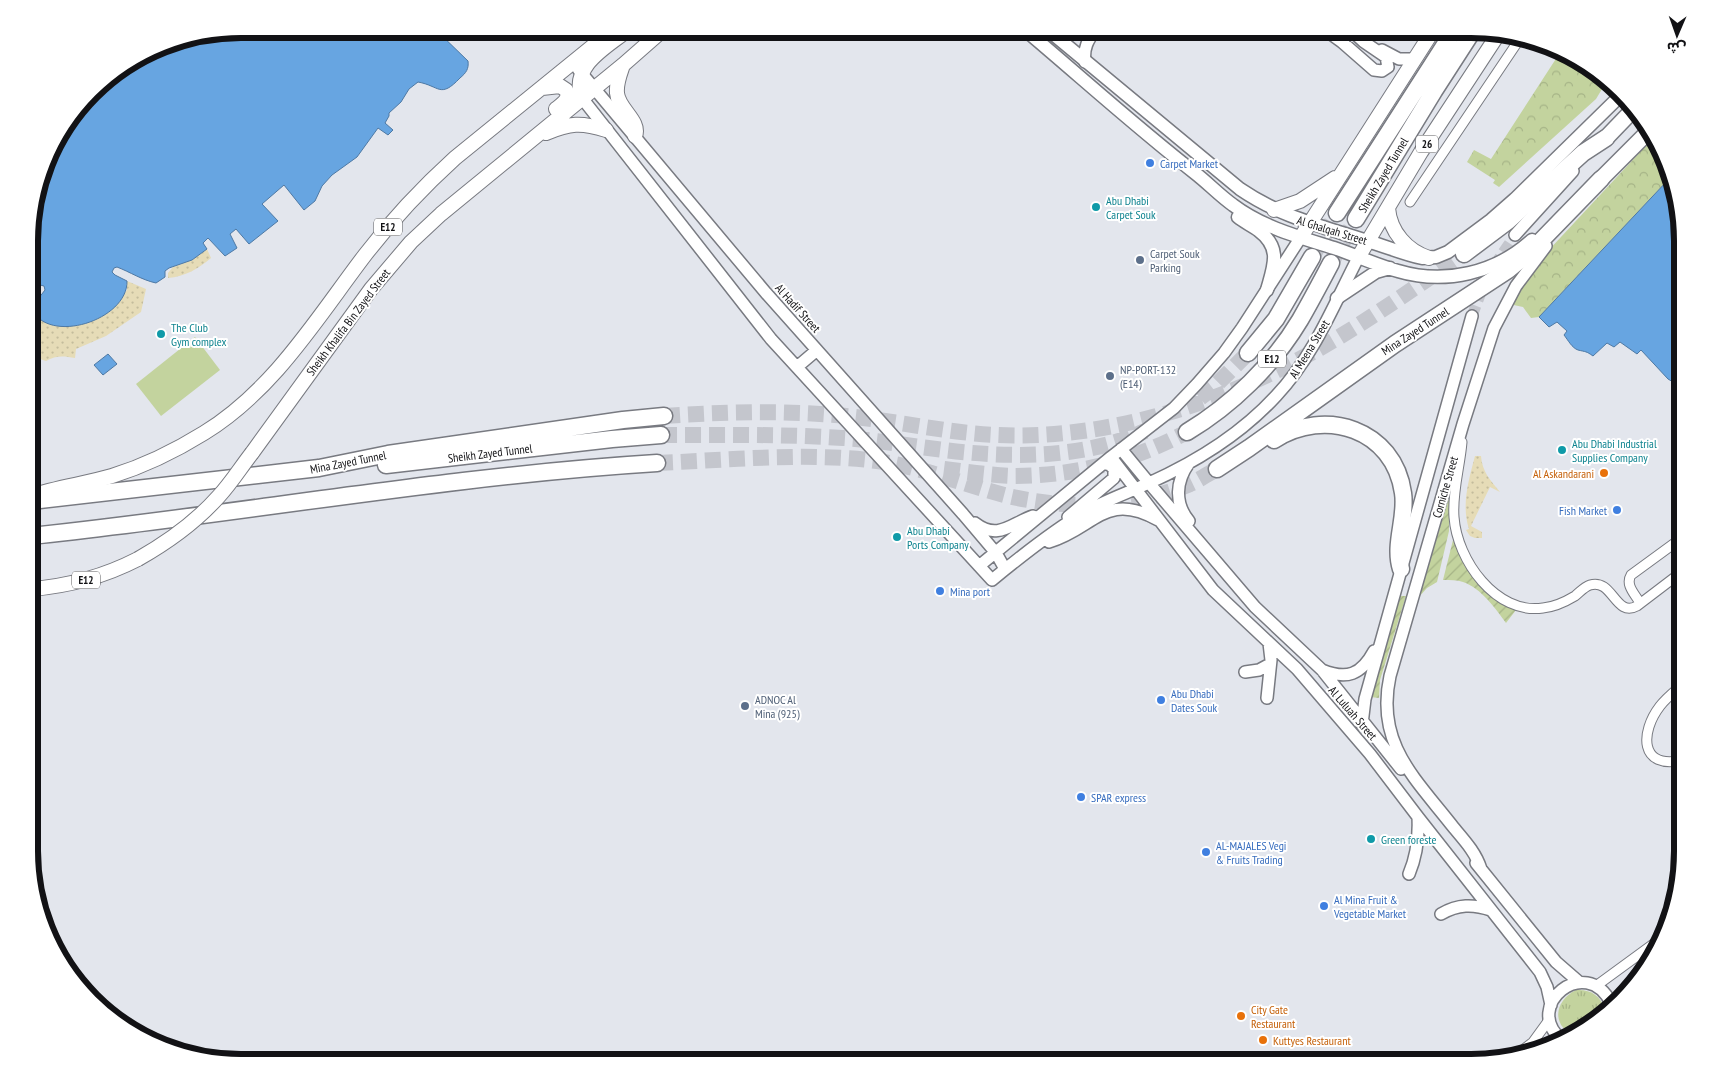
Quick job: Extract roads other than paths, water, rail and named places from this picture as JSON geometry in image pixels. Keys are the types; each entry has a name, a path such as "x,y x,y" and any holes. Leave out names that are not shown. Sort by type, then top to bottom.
{"highway":[{"name":"Sheikh Zayed Tunnel","path":"1337,213 1449,38"},
{"name":"Sheikh Zayed Tunnel","path":"1356,219 1426,103 1468,38"},
{"path":"1464,254 1508,221 1583,153 1606,138 1629,114"},
{"path":"1601,179 1645,135"},
{"name":"Mina Zayed Tunnel","path":"1401,569 1398,551 1404,504 1400,478 1393,462 1385,451 1364,434 1337,426 1320,425 1302,428 1279,437 1235,465 1217,469 1250,448 1395,344 1508,270 1532,250 1601,179"},
{"name":"E12","path":"1248,353 1276,319 1312,257"},
{"name":"E12","path":"1187,432 1228,402 1274,356 1300,320 1331,263"},
{"name":"Mina Zayed Tunnel","path":"38,500 319,468 388,454 614,421 664,416"},
{"name":"Sheikh Zayed Tunnel","path":"319,468 368,468 612,439 661,435"},
{"path":"38,535 486,478 568,469 658,463"}],"main road":[{"name":"Sheikh Khalifa Bin Zayed Street","path":"38,494 137,467 185,444 229,415 256,393 282,364 366,254 394,220 431,181 455,158 542,88 577,68 605,38"},
{"path":"582,98 577,68 592,59 618,38"},
{"name":"Sheikh Khalifa Bin Zayed Street","path":"38,588 89,579 117,570 160,546 202,514 220,496 384,272 425,228 623,66 654,38"},
{"name":"Al Ghalqah Street","path":"1035,38 1167,152 1233,205 1262,222 1296,236 1413,274 1442,276 1465,274 1488,268 1511,256 1529,243 1570,204 1601,179"},
{"name":"Al Ghalqah Street","path":"1058,38 1240,189 1274,210 1305,222 1415,256 1429,258"},
{"path":"1296,236 1345,169 1428,38"},
{"name":"Al Meena Street","path":"1364,258 1388,208 1421,152 1495,39"},
{"path":"623,66 618,81 617,94 620,105 635,125 636,133 634,136"},
{"path":"488,175 494,163 504,152 564,103 568,97 568,93 563,87 542,88"},
{"path":"1388,208 1392,226 1404,242 1413,250 1429,258 1448,252 1503,210 1617,99"},
{"path":"534,138 570,124 588,125 606,130"},
{"path":"1274,210 1300,201 1325,186 1345,169"},
{"path":"1233,205 1238,217 1263,234 1274,250 1275,259 1267,290"},
{"path":"1337,298 1376,272 1390,268"}],"street":[{"path":"1085,62 1084,50 1090,38"},
{"path":"1336,38 1374,70 1380,72 1386,69 1388,61 1386,57 1359,38"},
{"path":"1342,42 1345,38"},
{"path":"1363,38 1395,58 1415,59"},
{"path":"1410,202 1516,42"},
{"name":"Al Hadif Street","path":"577,68 721,242 963,514 996,553 1005,569"},
{"path":"582,98 771,339 979,566 1101,465 1174,408 1198,384 1224,353 1267,290 1296,236"},
{"path":"1515,235 1551,194 1606,138"},
{"name":"Corniche Street","path":"1481,869 1472,850 1400,757 1391,736 1387,709 1390,676 1463,424 1494,328 1516,286 1545,246 1648,140"},
{"name":"Al Meena Street","path":"979,566 992,580 1056,532 1096,507 1189,463 1238,431 1277,396 1309,354 1337,298 1364,258"},
{"name":"Corniche Street","path":"1370,754 1366,744 1362,721 1365,699 1472,316"},
{"path":"797,367 817,350"},
{"path":"1463,424 1460,465 1454,499 1454,519 1458,536 1471,566 1488,587 1511,604 1525,608 1545,608 1571,598 1589,585 1598,584 1605,587 1620,604 1626,608 1634,608 1674,577"},
{"name":"Al Luluah Street","path":"1121,449 1255,606 1322,670 1556,962 1579,982"},
{"name":"Al Luluah Street","path":"1111,457 1162,522 1198,573 1213,590 1297,669 1370,754 1540,972 1547,987 1550,1020"},
{"path":"1189,463 1180,478 1179,494 1182,512 1193,527 1198,541"},
{"path":"1056,532 1077,508 1114,478 1115,472 1112,467 1107,464 1101,465"},
{"path":"1040,544 1059,538 1107,512 1119,509 1137,510 1162,522"},
{"path":"963,514 983,529 994,531 1010,528 1024,520 1042,514"},
{"path":"1640,603 1630,587 1629,578 1674,544"},
{"path":"1322,670 1339,675 1354,673 1365,665 1381,639"},
{"path":"1267,698 1270,664 1269,643"},
{"path":"1245,672 1259,670 1270,664"},
{"path":"1674,691 1656,711 1650,725 1647,742 1649,751 1659,761 1668,763 1674,762"},
{"path":"1409,874 1415,859 1418,842 1418,817"},
{"path":"1441,914 1465,905 1479,906 1491,910"},
{"path":"1596,986 1651,946"},
{"path":"1550,1005 1561,989 1579,982 1596,986 1603,991 1609,1000"},
{"path":"1550,1020 1552,1028 1558,1035"},
{"path":"1526,1047 1533,1042 1550,1020"}],"water":[{"path":"228,38 444,38 468,61 467,71 444,90 418,82 409,89 401,102 389,113 385,123 393,130 388,135 378,128 357,157 332,175 322,186 315,201 304,210 284,185 262,204 278,221 249,244 236,229 230,234 237,248 225,256 208,238 203,243 207,249 192,260 169,268 165,271 165,277 156,283 117,267 114,268 112,272 115,275 127,281 124,295 115,307 102,317 86,323 69,326 53,325 40,319 38,317 38,299 45,290 44,286 38,286 39,214 44,188 58,151 72,128 97,97 128,72 151,58 188,44"},
{"path":"1666,182 1671,201 1674,228 1674,383 1668,379 1641,350 1637,354 1620,342 1614,347 1607,343 1593,356 1574,348 1564,335 1567,331 1557,322 1549,327 1539,317"},
{"path":"108,354 117,364 103,375 94,365"}],"tunnel":[{"path":"1312,257 1337,213"},
{"path":"1331,263 1356,219"},
{"path":"1494,266 1515,235"},
{"path":"664,416 755,412 823,414 865,418 960,432 998,435 1040,435 1124,424 1166,414 1206,400 1246,385 1285,367 1358,325 1464,254"},
{"path":"1472,316 1483,287"},
{"path":"1200,398 1214,387 1248,353"},
{"path":"661,435 820,437 868,440 969,453 1021,455 1046,454 1097,447 1145,431"},
{"path":"944,469 1013,476 1081,470 1124,459 1187,432"},
{"path":"657,463 795,457 850,458 894,464 1008,496 1077,505 1123,502 1146,498 1190,484 1217,469"}],"place":[{"name":"Carpet Market","path":"1150,163"},
{"name":"Abu Dhabi Carpet Souk","path":"1096,207"},
{"name":"Carpet Souk Parking","path":"1140,260"},
{"name":"The Club Gym complex","path":"161,334"},
{"name":"NP-PORT-132 (E14)","path":"1110,376"},
{"name":"Abu Dhabi Industrial Supplies Company","path":"1562,450"},
{"name":"Al Askandarani","path":"1604,473"},
{"name":"Fish Market","path":"1617,510"},
{"name":"Abu Dhabi Ports Company","path":"897,537"},
{"name":"Mina port","path":"940,591"},
{"name":"Abu Dhabi Dates Souk","path":"1161,700"},
{"name":"ADNOC Al Mina (925)","path":"745,706"},
{"name":"SPAR express","path":"1081,797"},
{"name":"Green foreste","path":"1371,839"},
{"name":"AL-MAJALES Vegi & Fruits Trading","path":"1206,852"},
{"name":"Al Mina Fruit & Vegetable Market","path":"1324,906"},
{"name":"City Gate Restaurant","path":"1241,1016"},
{"name":"Kuttyes Restaurant","path":"1263,1040"}]}
